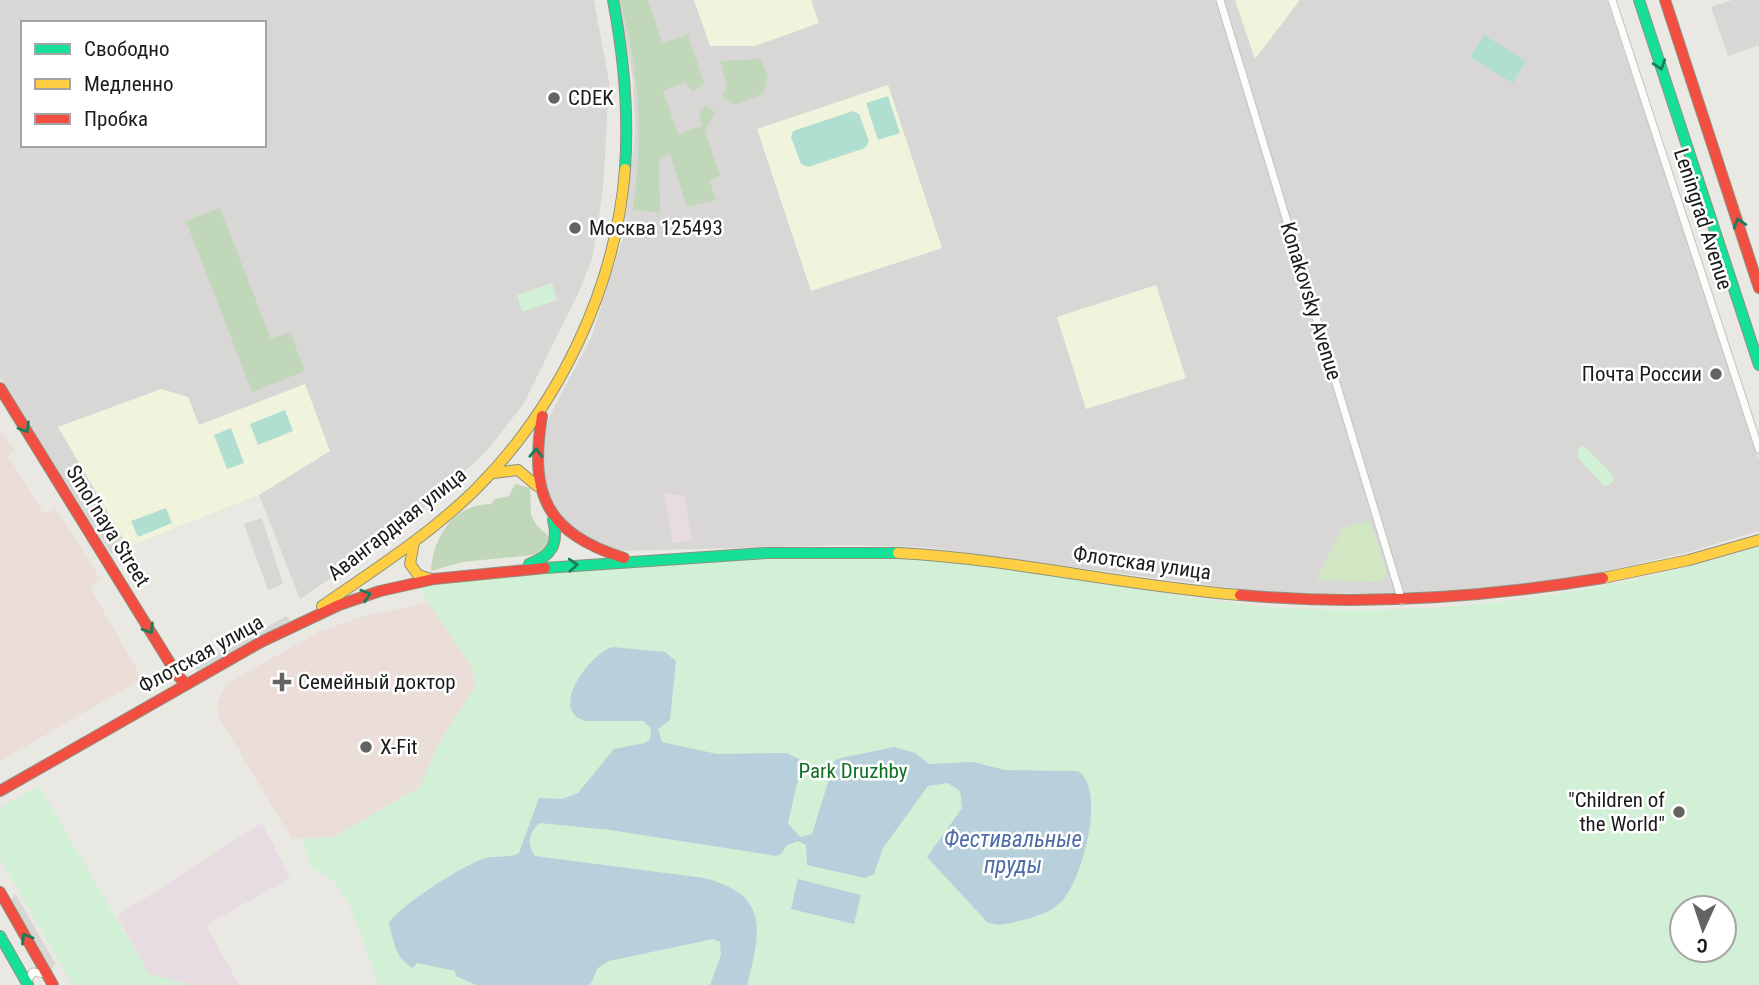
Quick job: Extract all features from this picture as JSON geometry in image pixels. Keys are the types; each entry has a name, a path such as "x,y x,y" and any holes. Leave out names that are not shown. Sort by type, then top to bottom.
{"street":[{"path":"541,493 535,458 542,413 596,302 624,197 628,102 613,0"},
{"name":"Konakovsky Avenue","path":"1220,0 1402,602"},
{"name":"Leningrad Avenue","path":"1612,0 1759,449"},
{"name":"Leningrad Avenue","path":"1639,0 1759,365"},
{"name":"Leningrad Avenue","path":"1665,0 1759,288"},
{"name":"Smol'naya Street","path":"0,387 178,676 186,684"},
{"name":"Авангардная улица","path":"302,620 415,540 491,474 542,413"},
{"path":"491,474 501,470 518,470 534,481 553,517 583,545 631,560"},
{"name":"Флотская улица","path":"514,569 550,556 557,540 553,517"},
{"path":"415,540 410,550 410,564 418,575 433,579"},
{"name":"Флотская улица","path":"0,791 302,620 376,592 433,579 514,569 769,553 934,554 1184,590 1277,600 1402,602 1489,596 1591,582 1693,559 1759,540"},
{"path":"0,892 53,985"},
{"path":"0,936 28,985"},
{"path":"28,985 27,977 33,972 47,974"}],"shaded area":[{"path":"0,0 594,0 609,82 603,190 592,260 524,403 487,451 396,534 300,599 259,495 111,554 0,378"},
{"path":"619,0 1607,0 1759,461 1759,531 1689,552 1580,577 1477,591 1404,594 1260,592 923,547 847,545 620,551 582,540 555,513 546,494 541,475 541,440 551,413 591,338 624,234 635,132 633,80"},
{"path":"619,0 648,0 662,43 688,35 704,83 693,92 685,82 663,91 678,134 702,126 699,112 705,105 715,112 705,131 720,176 709,180 716,200 687,207 670,154 659,158 660,213 633,210 638,157 638,104 631,51"},
{"path":"694,0 811,0 819,23 755,46 710,46"},
{"path":"1235,0 1300,0 1255,59"},
{"path":"1732,0 1759,0 1759,45 1728,56 1711,7"},
{"path":"1484,35 1526,61 1513,83 1470,57"},
{"path":"761,59 768,77 763,94 733,105 722,96 727,86 720,61"},
{"path":"888,85 942,248 811,291 757,129"},
{"path":"888,96 900,133 878,140 866,103"},
{"path":"853,111 859,114 869,141 865,148 808,167 801,164 791,137 793,131"},
{"path":"220,208 271,339 290,332 305,371 252,392 186,221"},
{"path":"1156,285 1186,378 1086,409 1057,317"},
{"path":"305,384 330,451 259,495 128,547 58,427 161,389 188,397 199,425"},
{"path":"285,410 293,431 258,445 250,424"},
{"path":"0,428 15,451 8,456 44,514 55,507 101,580 90,587 142,679 0,761"},
{"path":"231,428 244,463 227,469 214,435"},
{"path":"515,484 530,488 531,515 537,526 551,538 547,551 542,554 462,562 431,571 436,546 448,524 466,510 509,496"},
{"path":"664,492 685,497 692,540 673,543"},
{"path":"166,508 172,523 138,537 131,521"},
{"path":"262,518 283,584 268,590 244,524"},
{"path":"429,602 471,666 476,685 437,747 420,787 334,837 292,839 219,717 217,704 226,684 319,632 357,618"},
{"path":"287,616 290,621 197,671 194,666"},
{"path":"262,823 290,878 206,925 239,985 190,985 149,974 117,916"},
{"path":"15,893 55,963 51,972 11,900"}],"green space":[{"path":"552,283 557,300 522,312 517,295"},
{"path":"1583,445 1612,474 1614,481 1605,487 1578,458 1578,450"},
{"path":"1370,521 1387,573 1382,582 1316,580 1343,528"},
{"name":"Park Druzhby","path":"1759,546 1759,985 379,985 349,904 334,881 312,868 301,839 334,837 420,787 437,747 476,685 471,666 419,587 503,576 642,565 856,557 963,562 1209,600 1346,610 1487,603 1627,581"},
{"path":"39,786 149,974 190,985 73,985 0,859 0,808"}],"water":[{"name":"Фестивальные пруды","path":"613,647 665,652 676,661 670,720 658,729 662,742 717,754 787,753 799,759 801,767 788,823 800,837 812,834 835,760 841,758 894,747 915,753 929,764 973,762 1005,770 1078,771 1086,781 1091,796 1091,815 1083,856 1070,890 1058,905 1042,914 1007,924 987,922 927,857 962,808 960,791 948,783 928,786 883,848 874,874 865,878 807,865 806,845 798,841 787,845 781,854 776,856 610,830 540,823 530,838 530,847 535,856 704,878 741,894 750,905 757,931 747,985 710,985 721,955 720,942 713,939 609,961 598,968 590,985 476,985 456,976 455,971 417,963 413,968 403,960 396,949 389,923 395,916 419,896 464,868 486,858 519,853 539,798 562,799 578,793 614,749 645,743 650,739 651,728 643,721 585,721 574,715 570,705 577,681 594,659"},
{"path":"798,879 861,895 854,924 791,909"}],"traffic: fast":[{"path":"613,0 625,84 625,169"},
{"path":"1639,0 1759,365"},
{"path":"529,564 543,557 552,548 555,536 553,520"},
{"path":"545,568 766,553 898,553"},
{"path":"0,936 28,985"}],"traffic: slow":[{"path":"322,606 439,522 475,490 533,421 557,383 596,301 610,258 625,169"},
{"path":"494,473 518,470 537,486"},
{"path":"1603,578 1689,560 1759,540"},
{"path":"414,542 410,564 418,575 431,579"},
{"path":"898,553 984,561 1240,595"}],"traffic: jam":[{"path":"1665,0 1759,288"},
{"path":"0,388 178,676 186,684"},
{"path":"542,416 538,468 549,507 560,523 576,536 624,558"},
{"path":"0,791 261,642 339,605 380,591 434,579 545,568"},
{"path":"1240,595 1331,600 1422,598 1513,591 1603,578"},
{"path":"0,892 53,985"}],"place":[{"name":"CDEK","path":"554,98"},
{"name":"Москва 125493","path":"575,228"},
{"name":"Почта России","path":"1716,374"},
{"name":"Семейный доктор","path":"282,682"},
{"name":"X-Fit","path":"366,747"},
{"name":"\"Children of the World\"","path":"1679,812"}]}
